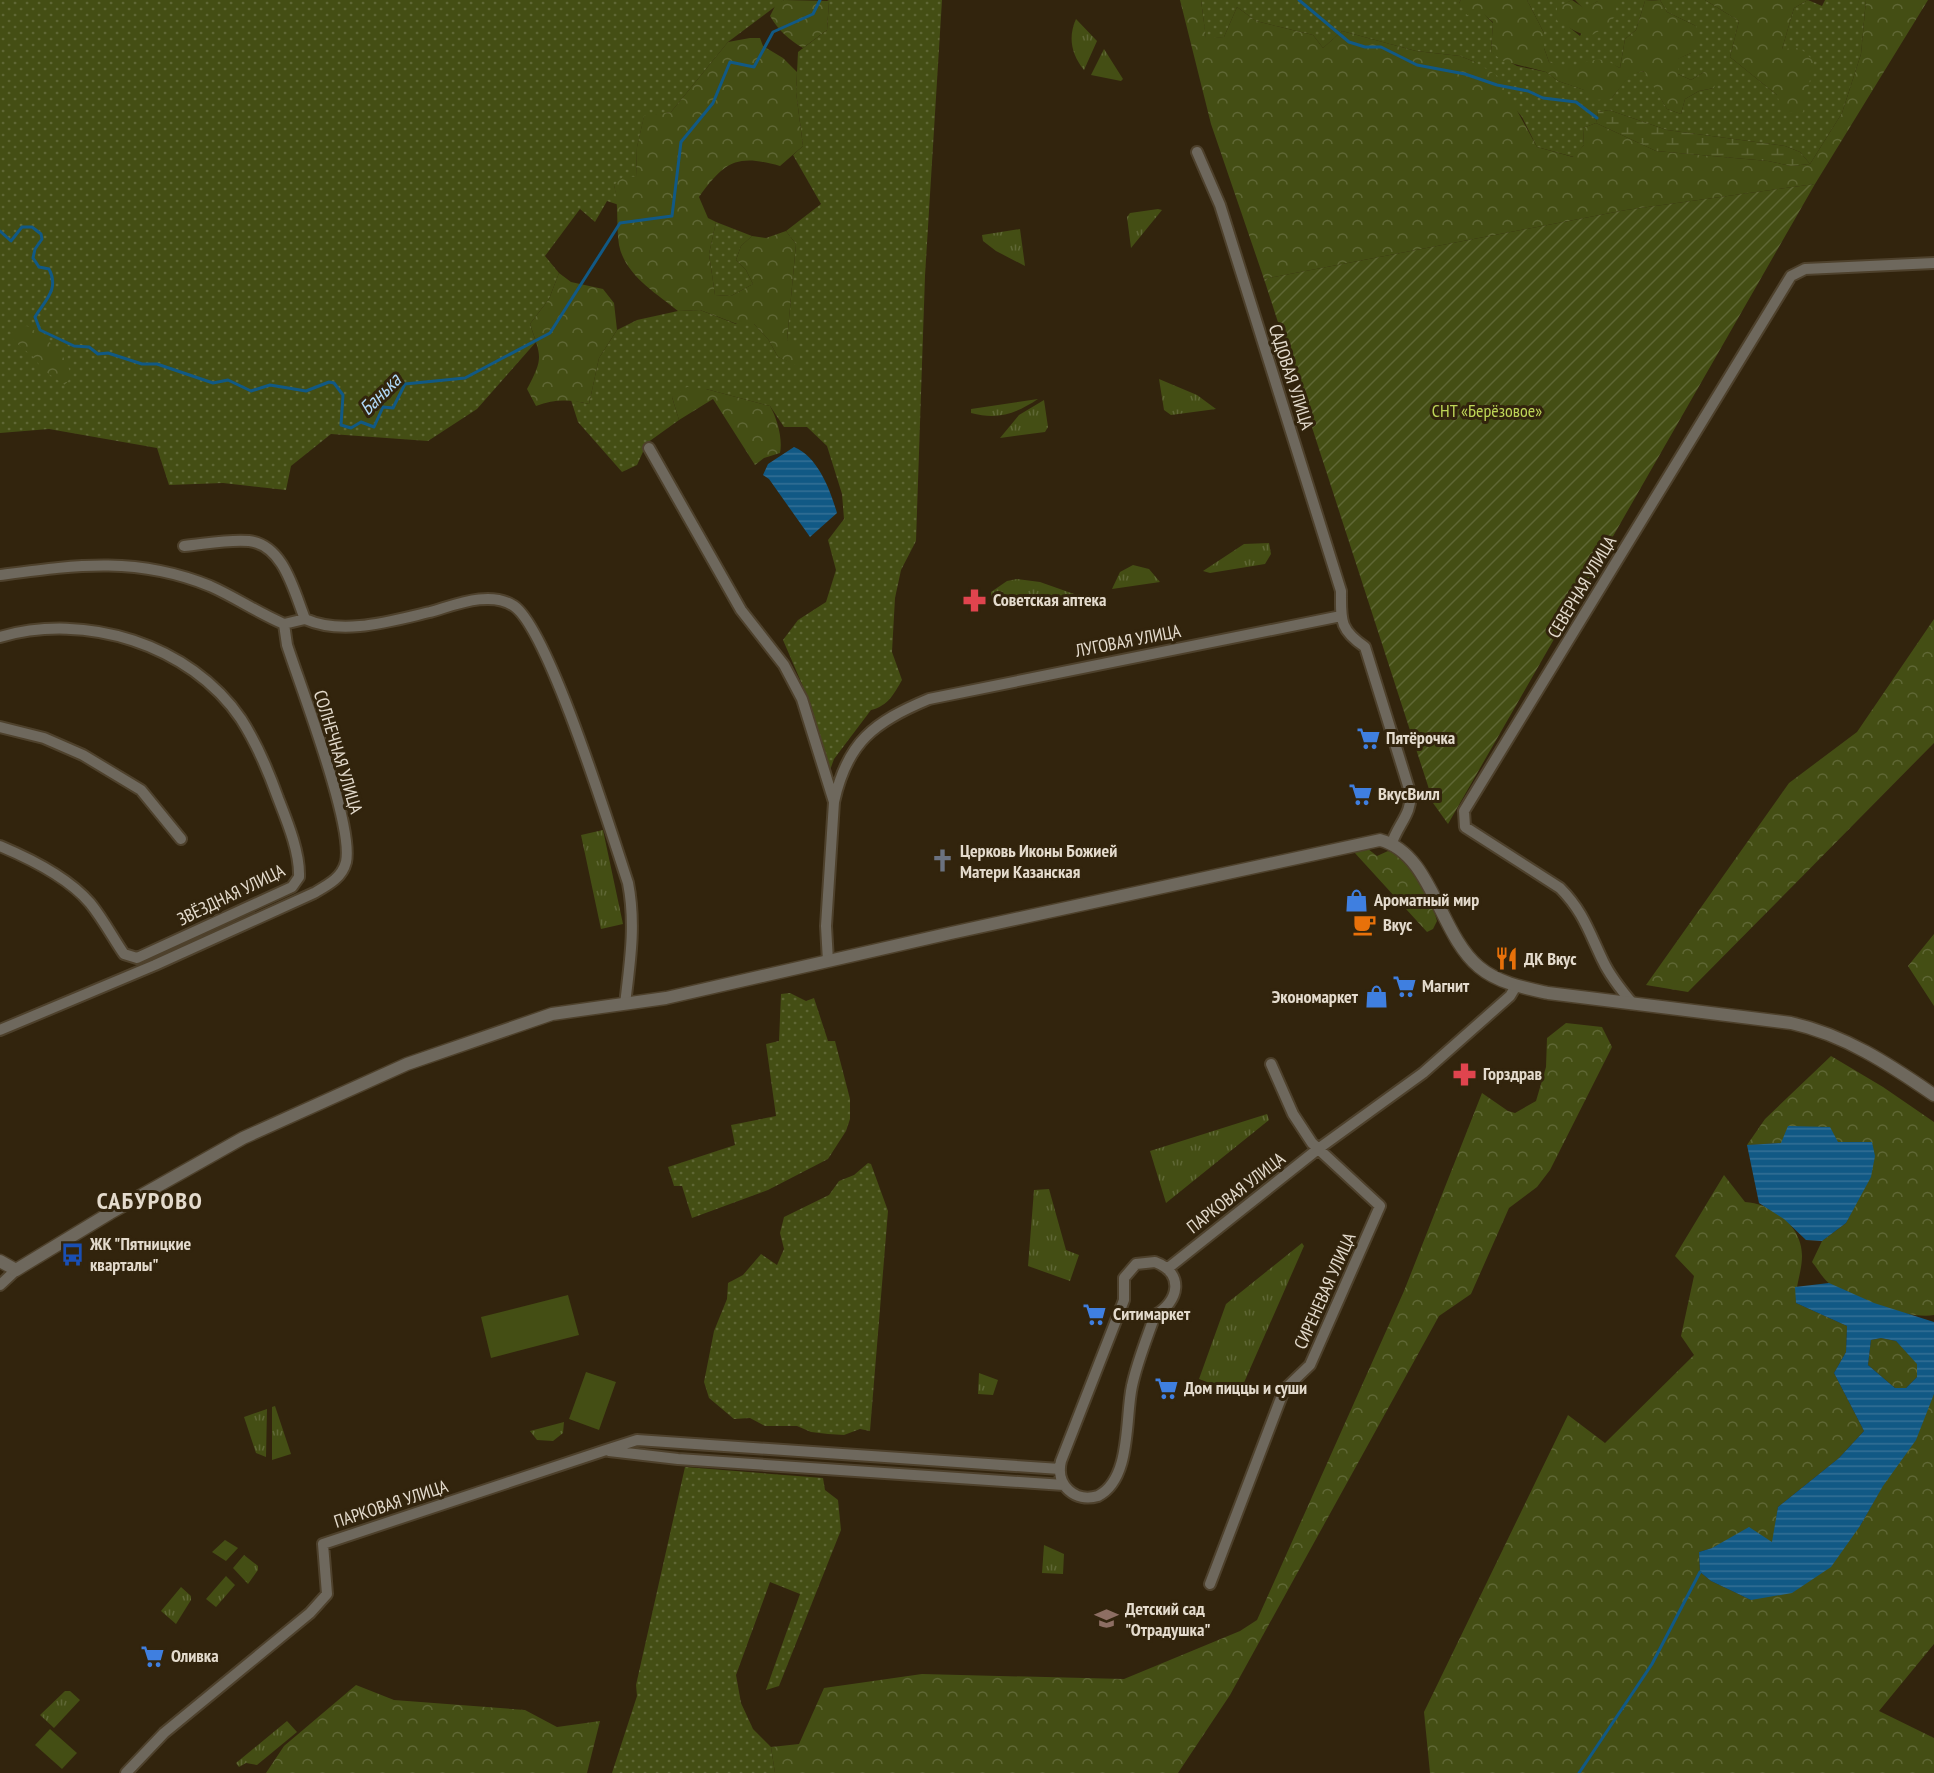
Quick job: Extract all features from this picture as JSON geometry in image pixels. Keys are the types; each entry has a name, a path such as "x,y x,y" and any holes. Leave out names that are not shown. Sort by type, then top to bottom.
{"street":[{"name":"САДОВАЯ УЛИЦА","path":"1197,152 1220,206 1341,591 1341,616"},
{"name":"СЕВЕРНАЯ УЛИЦА","path":"1633,1004 1604,963 1583,914 1571,899 1560,888 1465,827 1464,811 1791,276 1805,268 1934,263"},
{"path":"648,448 741,610 789,674 802,699 834,802 826,926 828,961"},
{"path":"184,546 250,541 269,548 280,560 305,619"},
{"path":"0,575 107,564 162,570 211,587 284,624 305,619 324,628 386,623 481,599 498,599 513,605 527,619 549,660 628,883 633,920 625,1004"},
{"name":"ЛУГОВАЯ УЛИЦА","path":"834,802 840,774 850,753 872,730 899,711 922,702 948,693 1341,616"},
{"path":"1341,616 1347,634 1365,647 1410,792 1411,802 1408,814 1392,843"},
{"name":"СОЛНЕЧНАЯ УЛИЦА","path":"0,1030 155,965 314,893 333,883 342,871 346,861 343,820 287,645 284,624"},
{"name":"ЗВЁЗДНАЯ УЛИЦА","path":"0,637 53,628 96,631 152,647 201,677 234,711 264,760 285,814 299,877 292,887 137,958 124,954 90,903 81,895 36,862 0,846"},
{"path":"0,727 44,738 83,755 141,790 181,838"},
{"path":"0,1285 16,1270 198,1162 243,1138 407,1064 552,1014 666,998 1380,840 1392,843 1405,852 1416,866 1456,940 1480,969 1516,986 1548,993 1791,1023 1820,1029 1846,1040 1934,1095"},
{"name":"ПАРКОВАЯ УЛИЦА","path":"1167,1269 1318,1149 1435,1063 1510,996 1516,986"},
{"name":"СИРЕНЕВАЯ УЛИЦА","path":"1210,1584 1284,1390 1310,1365 1380,1206 1318,1149 1293,1114 1271,1064"},
{"path":"0,1261 16,1270"},
{"path":"1145,1262 1159,1264 1167,1269 1174,1281 1175,1295 1168,1307 1155,1315 1132,1386 1127,1439 1113,1484 1103,1494 1089,1498 1074,1495 1064,1485 1060,1465 1124,1300 1122,1281 1136,1264 1145,1262"},
{"name":"ПАРКОВАЯ УЛИЦА","path":"126,1773 164,1732 310,1613 327,1594 323,1544 603,1451 637,1440 1060,1465"},
{"name":"ПАРКОВАЯ УЛИЦА","path":"603,1451 678,1459 1064,1485"}],"green space":[{"path":"0,0 784,0 728,42 671,112 644,117 637,147 636,177 614,185 619,205 607,201 595,222 580,209 545,256 559,273 549,299 530,324 536,342 477,409 428,441 331,434 291,466 286,490 223,483 169,485 157,448 49,429 0,433"},
{"path":"784,0 829,1 827,30 803,48 793,42 770,16 776,4"},
{"path":"827,0 942,0 925,276 916,541 901,570 895,598 892,652 902,680 886,702 871,710 834,759 829,773 811,705 783,640 798,620 826,602 836,570 828,540 844,519 842,494 827,446 807,427 784,427 770,406 706,389 672,397 679,420 647,443 637,465 622,472 578,422 571,400 589,404 599,358 617,330 637,320 678,311 700,310 736,324 754,324 768,339 778,357 798,365 787,340 796,244 786,231 821,204 793,155 803,146 796,92 798,52 827,30 829,1"},
{"path":"1180,0 1201,0 1206,38 1224,37 1237,7 1256,21 1313,35 1323,48 1342,31 1416,51 1460,56 1498,76 1537,147 1573,157 1584,145 1583,128 1596,123 1656,151 1768,161 1791,166 1810,164 1842,113 1861,54 1866,0 1928,0 1815,184 1626,210 1264,279 1211,124"},
{"path":"1201,0 1461,0 1459,3 1482,12 1493,23 1491,52 1517,66 1546,72 1558,81 1611,99 1630,74 1645,71 1667,109 1681,114 1685,99 1699,91 1714,88 1704,72 1691,80 1678,74 1677,59 1691,53 1696,26 1667,12 1660,0 1705,0 1739,21 1730,57 1777,95 1782,49 1794,8 1808,0 1822,6 1825,0 1866,0 1861,54 1842,113 1810,164 1800,152 1785,146 1667,130 1609,110 1598,112 1596,123 1583,128 1584,145 1574,157 1537,147 1522,117 1475,62 1460,56 1416,51 1342,31 1323,48 1313,35 1256,21 1237,7 1224,37 1206,39"},
{"path":"1461,0 1527,0 1544,33 1544,48 1549,62 1567,66 1599,60 1620,68 1625,39 1636,30 1645,1 1660,0 1667,12 1696,26 1700,41 1691,53 1678,59 1678,74 1691,80 1704,72 1719,73 1714,88 1699,91 1685,99 1681,114 1667,109 1644,71 1630,75 1611,99 1595,100 1584,90 1558,81 1546,72 1503,61 1491,52 1493,22 1482,13 1467,15 1459,3"},
{"path":"1527,0 1572,0 1557,8 1569,27 1580,36 1598,1 1584,9 1575,0 1656,0 1645,1 1636,30 1625,39 1620,68 1609,63 1594,61 1577,67 1563,68 1549,62 1544,48 1544,33"},
{"path":"1572,0 1584,8 1598,1 1614,1 1617,15 1594,34 1576,32 1557,21 1557,7"},
{"path":"1705,0 1808,0 1794,8 1782,49 1800,48 1814,61 1803,112 1783,113 1777,95 1730,57 1739,21"},
{"path":"1076,19 1097,41 1084,70 1076,58 1072,45 1072,32"},
{"path":"760,38 763,46 783,58 797,72 796,92 803,146 780,166 753,161 733,164 717,175 699,197 708,218 716,222 709,254 715,295 731,296 753,284 746,270 736,260 741,246 752,236 766,238 786,231 796,244 787,340 801,351 798,366 778,357 768,339 754,324 737,324 700,310 678,311 642,282 622,256 619,245 614,185 624,176 636,177 637,147 644,116 671,112 728,42"},
{"path":"1104,49 1123,79 1121,81 1091,75"},
{"path":"1609,110 1667,130 1785,146 1800,152 1810,164 1791,166 1768,161 1656,151 1596,123 1598,112"},
{"name":"СНТ «Берёзовое»","path":"1815,184 1448,824 1433,803 1264,279 1626,210"},
{"path":"1162,210 1131,248 1127,217 1130,213"},
{"path":"716,222 752,236 741,246 736,260 746,270 753,284 731,296 715,295 709,254"},
{"path":"1020,229 1025,266 996,251 983,241 982,235"},
{"path":"559,273 571,282 603,289 614,303 617,330 599,358 589,404 562,400 536,406 527,389 539,357 530,324 549,299"},
{"path":"27,326 55,347 66,361 71,377 65,385 40,368 37,360 14,341 11,335 17,328"},
{"path":"1159,379 1197,395 1216,409 1171,415 1164,410"},
{"path":"687,387 706,389 770,406 779,429 780,453 764,458 755,465 713,399 679,420 672,397"},
{"path":"1038,399 1014,412 998,416 971,413 971,409"},
{"path":"1044,400 1048,427 1045,432 1000,438 1019,415"},
{"path":"1269,543 1271,554 1265,564 1210,573 1203,571 1244,544"},
{"path":"1133,565 1149,569 1160,582 1112,589 1120,572"},
{"path":"1017,579 1040,582 1074,594 1002,605 991,597 991,592 1007,581"},
{"path":"1934,619 1934,743 1688,992 1646,985 1789,783 1857,732"},
{"path":"603,830 623,924 601,929 581,835"},
{"path":"1368,849 1377,856 1388,851 1397,855 1411,868 1435,914 1437,921 1433,929 1427,932 1354,852"},
{"path":"1934,934 1934,1006 1908,966"},
{"path":"790,993 806,1001 814,998 828,1041 835,1041 850,1099 850,1119 846,1131 828,1159 768,1190 692,1218 682,1186 674,1186 668,1167 735,1145 731,1125 776,1116 766,1044 779,1041 781,994"},
{"path":"1566,1023 1602,1027 1612,1047 1550,1170 1537,1187 1509,1208 1471,1294 1439,1316 1230,1695 1178,1773 775,1773 771,1747 799,1744 824,1688 922,1674 1124,1679 1240,1631 1257,1620 1404,1291 1482,1093 1508,1111 1515,1113 1536,1101 1546,1067 1547,1038"},
{"path":"1831,1056 1883,1087 1934,1122 1934,1315 1923,1316 1881,1307 1827,1282 1812,1262 1822,1241 1846,1223 1857,1201 1781,1143 1747,1145 1765,1119"},
{"path":"1267,1114 1269,1120 1166,1203 1150,1151"},
{"path":"868,1163 871,1164 888,1211 870,1431 860,1429 844,1435 828,1434 811,1432 797,1426 765,1426 750,1418 734,1419 709,1398 704,1382 714,1331 727,1299 728,1283 743,1275 761,1254 777,1265 784,1249 780,1233 784,1217 829,1195 839,1181 854,1175"},
{"path":"1724,1175 1745,1202 1766,1207 1775,1212 1784,1218 1797,1235 1802,1256 1796,1303 1847,1326 1846,1352 1834,1373 1864,1431 1839,1458 1778,1507 1773,1543 1712,1548 1699,1552 1700,1572 1711,1581 1751,1600 1860,1526 1934,1394 1934,1644 1879,1711 1934,1738 1934,1773 1430,1773 1424,1712 1568,1415 1605,1443 1694,1355 1681,1336 1694,1276 1675,1256"},
{"path":"1049,1189 1066,1250 1079,1255 1070,1281 1028,1266 1034,1190"},
{"path":"1302,1243 1304,1246 1239,1394 1199,1379 1226,1304"},
{"path":"568,1295 579,1335 491,1358 481,1317"},
{"path":"1881,1338 1896,1341 1918,1364 1917,1377 1906,1388 1895,1388 1868,1365 1871,1340"},
{"path":"586,1372 616,1382 599,1430 569,1419"},
{"path":"979,1373 998,1380 993,1395 978,1394"},
{"path":"275,1406 291,1454 272,1460 272,1407"},
{"path":"267,1409 266,1457 256,1453 244,1417"},
{"path":"564,1422 563,1433 553,1441 537,1440 530,1431"},
{"path":"685,1467 823,1478 825,1490 838,1500 841,1530 779,1686 766,1690 800,1594 770,1582 736,1675 741,1703 753,1729 771,1747 775,1773 612,1773 637,1696 636,1685"},
{"path":"225,1540 238,1548 226,1561 212,1552"},
{"path":"1044,1545 1064,1554 1063,1574 1042,1573"},
{"path":"244,1555 258,1566 258,1570 248,1584 233,1568"},
{"path":"226,1576 235,1585 216,1607 206,1599"},
{"path":"181,1587 191,1596 191,1600 176,1624 161,1611"},
{"path":"356,1685 394,1700 525,1710 557,1727 600,1721 587,1773 266,1773 284,1746"},
{"path":"65,1691 70,1691 80,1700 54,1728 40,1715"},
{"path":"287,1721 297,1732 257,1765 246,1763 239,1767 236,1763"},
{"path":"50,1729 77,1753 62,1769 35,1745"}],"water":[{"path":"794,447 810,458 822,475 837,513 810,537 769,479 763,475 768,464"},
{"path":"1788,1126 1830,1127 1838,1142 1872,1142 1875,1156 1871,1177 1846,1223 1822,1241 1806,1240 1784,1219 1759,1203 1747,1145 1781,1143"},
{"path":"1829,1283 1874,1303 1934,1322 1934,1394 1916,1440 1883,1486 1860,1526 1831,1567 1792,1593 1751,1600 1711,1581 1700,1572 1699,1552 1712,1548 1749,1527 1772,1542 1778,1507 1839,1458 1864,1431 1834,1373 1846,1352 1847,1326 1796,1303 1795,1287","holes":["1881,1338 1896,1341 1917,1364 1917,1377 1906,1388 1895,1388 1868,1365 1871,1340"]}],"waterway":[{"name":"Банька","path":"0,231 11,241 22,227 32,227 41,234 42,239 35,249 33,258 39,267 49,269 53,283 50,295 35,317 40,330 74,346 89,347 98,354 108,353 142,364 157,364 213,383 228,380 251,391 270,385 306,391 329,382 334,383 343,395 341,425 351,428 361,422 374,427 383,407 393,408 405,384 465,378 550,333 620,223 672,216 681,142 713,103 730,62 754,67 773,32 813,14 820,0"},
{"path":"1299,0 1349,42 1365,47 1381,47 1417,65 1465,74 1497,85 1528,91 1543,98 1576,102 1597,118"},
{"path":"1579,1773 1652,1664 1700,1572"}],"place":[{"name":"Советская аптека","path":"975,600"},
{"name":"Пятёрочка","path":"1368,738"},
{"name":"ВкусВилл","path":"1360,794"},
{"name":"Церковь Иконы Божией Матери Казанская","path":"942,861"},
{"name":"Ароматный мир","path":"1356,900"},
{"name":"Вкус","path":"1365,925"},
{"name":"ДК Вкус","path":"1506,959"},
{"name":"Магнит","path":"1404,986"},
{"name":"Экономаркет","path":"1376,997"},
{"name":"Горздрав","path":"1465,1074"},
{"name":"ЖК \"Пятницкие кварталы\"","path":"72,1254"},
{"name":"Ситимаркет","path":"1095,1314"},
{"name":"Дом пиццы и суши","path":"1166,1388"},
{"name":"Детский сад \"Отрадушка\"","path":"1107,1619"},
{"name":"Оливка","path":"153,1656"}],"district":[{"name":"САБУРОВО","path":"150,1201"}]}
